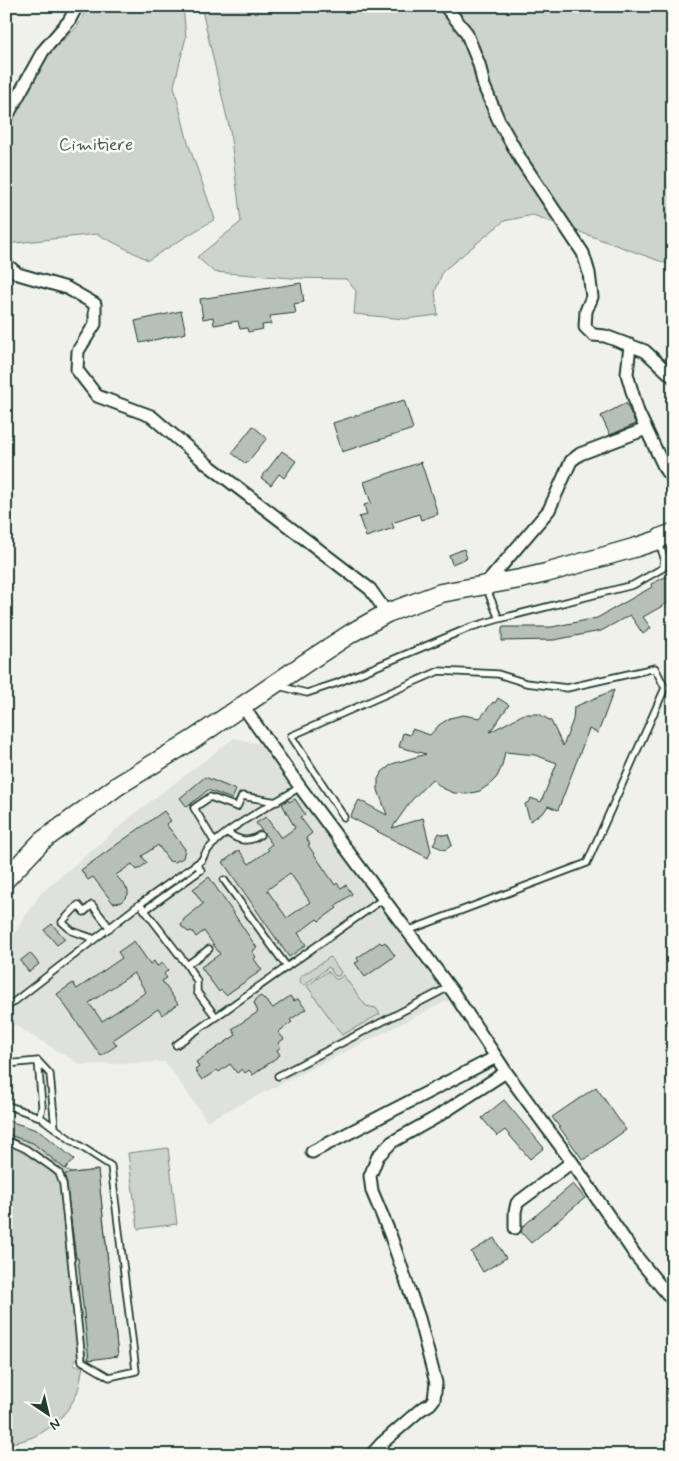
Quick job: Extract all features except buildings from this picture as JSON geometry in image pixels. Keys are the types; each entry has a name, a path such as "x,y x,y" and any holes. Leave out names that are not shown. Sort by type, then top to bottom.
{"main road":[{"path":"6,879 42,841 119,785 194,739 338,642 387,613 441,593 546,573 666,536"}],"street":[{"path":"6,118 42,51 77,6"},
{"path":"445,6 466,32 479,64 484,86 499,121 521,160 583,253 589,273 592,297 586,311 584,327 593,335 605,336 645,351 673,377"},
{"path":"6,264 18,274 67,288 95,304 95,324 78,351 77,370 98,396 151,416 214,469 370,589 387,613"},
{"path":"630,345 627,374 638,412 666,471 673,478"},
{"path":"485,585 549,510 571,461 580,454 646,429"},
{"path":"242,705 300,787 449,987 506,1072 572,1162 636,1256 673,1301"},
{"path":"312,1152 496,1057"},
{"path":"372,1455 394,1433 430,1404 434,1399 436,1383 419,1318 390,1234 372,1191 370,1176 378,1156 392,1142 435,1118 506,1072"},
{"path":"515,1228 517,1203 572,1162"}],"lane":[{"path":"274,685 307,693 337,683 471,627 633,585 663,568 666,536"},
{"path":"485,585 499,619"},
{"path":"344,817 290,736 439,671 498,674 526,683 567,688 655,668 665,688 587,863 407,931"},
{"path":"6,1008 140,904 202,860 205,852 228,833 300,787"},
{"path":"215,843 194,808 210,797 237,807 242,796 277,802"},
{"path":"228,833 235,838 246,840 252,840 260,835"},
{"path":"145,910 201,870 196,864"},
{"path":"224,880 287,967"},
{"path":"176,1046 383,899"},
{"path":"140,904 187,965 197,981 197,992 216,1017"},
{"path":"95,939 72,931 62,922 78,905 84,912 92,905 110,928"},
{"path":"187,965 209,949"},
{"path":"278,1076 449,987"},
{"path":"6,1064 38,1061"},
{"path":"38,1061 42,1106 40,1117"},
{"path":"38,1061 50,1074 56,1128"},
{"path":"6,1105 40,1117 71,1140 112,1166 136,1371 109,1377 82,1361 62,1184 59,1173 35,1155 6,1140"}],"shaded area":[{"path":"234,738 261,744 449,1000 207,1121 165,1062 81,1065 6,1020 6,946 40,894 134,814"}],"green space":[{"name":"Cimitiere","path":"88,6 183,6 186,37 174,86 188,143 215,219 148,260 97,234 6,244 6,135 16,108 48,54 77,27"},
{"path":"201,6 673,6 673,263 668,264 533,215 504,221 443,271 435,292 438,315 405,319 354,314 356,291 346,279 292,278 214,272 197,257 241,222 230,131"},
{"path":"330,957 341,972 339,976 335,976 329,967 304,985 299,983 300,977"},
{"path":"328,971 335,979 339,979 343,975 366,1006 376,1008 380,1014 342,1035 307,986"},
{"path":"6,1120 31,1141 73,1159 65,1169 72,1173 98,1170 108,1259 94,1260 109,1271 118,1356 74,1360 74,1366 83,1366 77,1393 65,1412 49,1428 39,1434 17,1442 6,1443"},
{"path":"168,1148 177,1224 138,1229 128,1153"}]}
